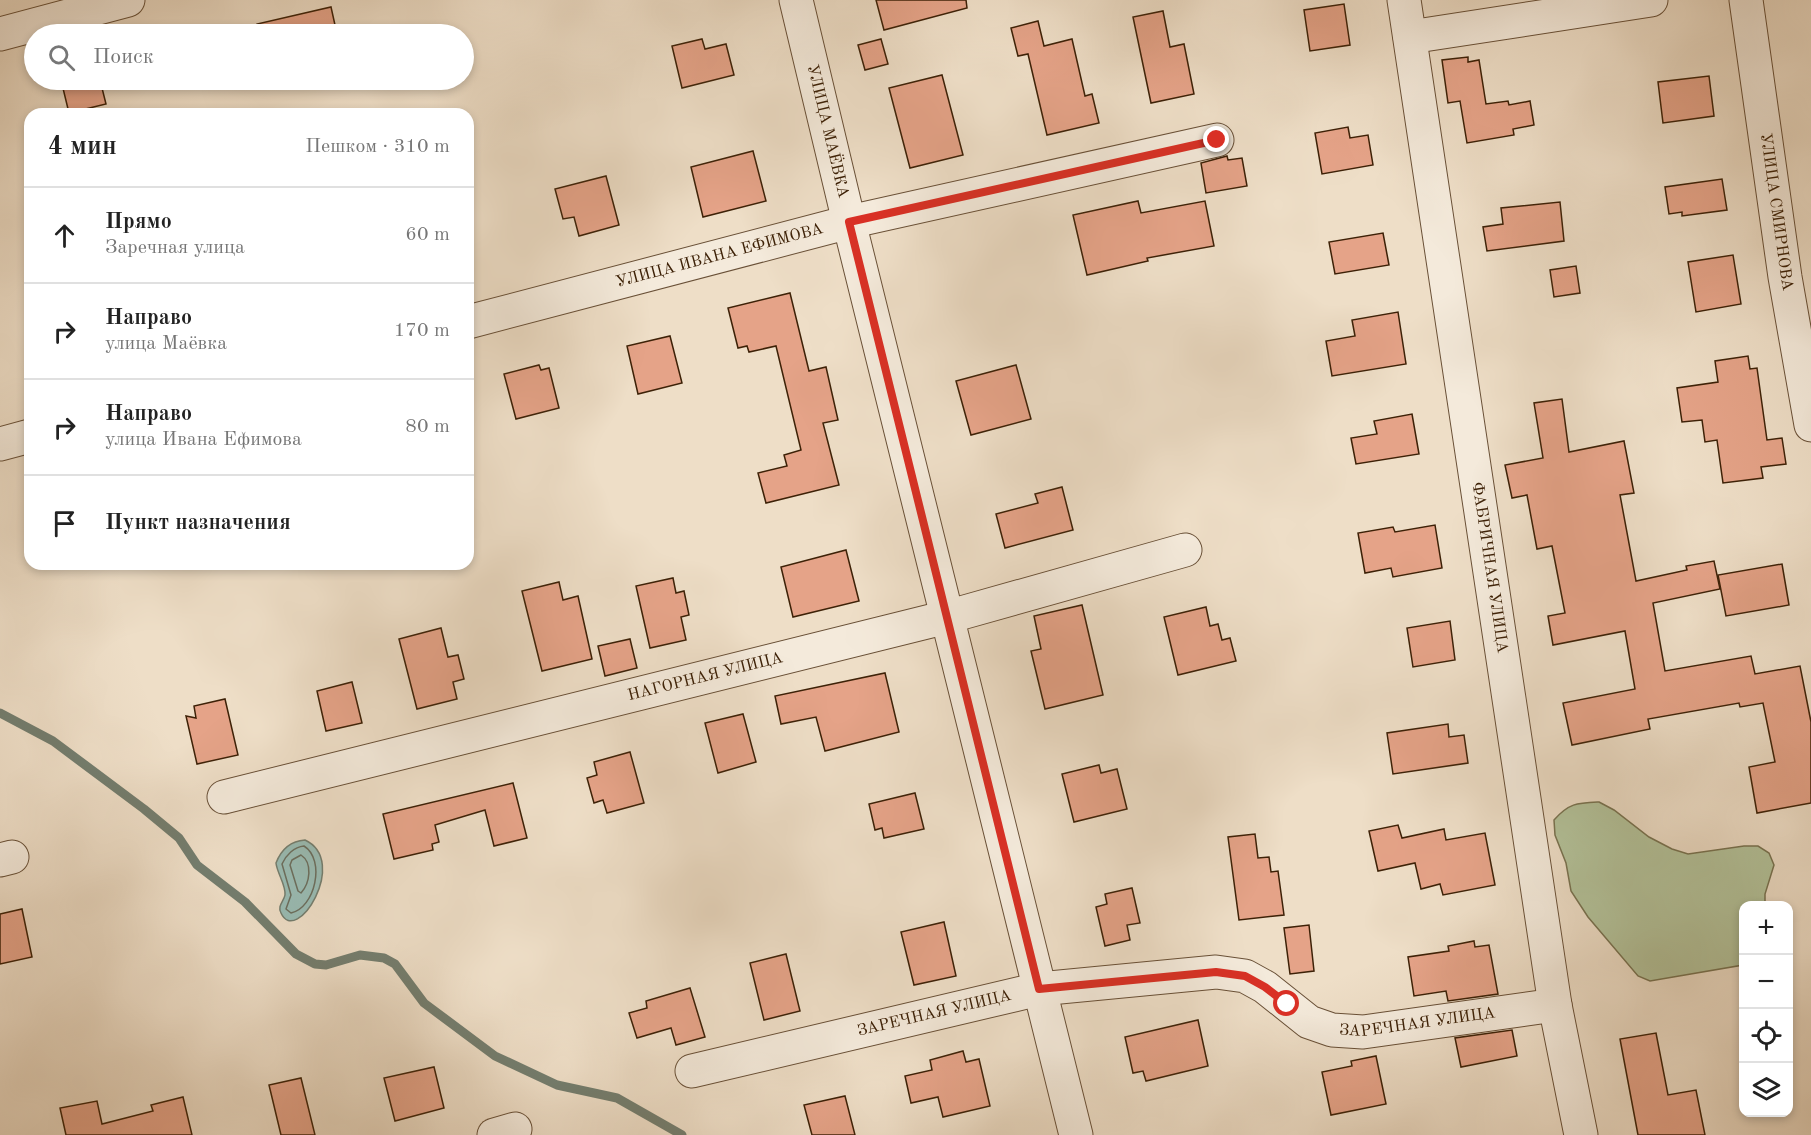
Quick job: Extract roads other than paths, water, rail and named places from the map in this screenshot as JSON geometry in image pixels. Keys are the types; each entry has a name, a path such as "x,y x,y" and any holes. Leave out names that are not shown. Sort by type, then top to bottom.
{"street":[{"path":"38,24 128,0"},
{"name":"УЛИЦА МАЁВКА","path":"796,0 1076,1135"},
{"name":"ФАБРИЧНАЯ УЛИЦА","path":"1404,0 1555,1005 1581,1135"},
{"path":"1410,36 1651,0"},
{"name":"УЛИЦА СМИРНОВА","path":"1746,0 1785,277 1811,425"},
{"path":"0,34 24,28"},
{"name":"УЛИЦА ИВАНА ЕФИМОВА","path":"474,320 849,222 1217,140"},
{"path":"0,444 24,438"},
{"name":"НАГОРНАЯ УЛИЦА","path":"224,796 947,617 1185,550"},
{"name":"ЗАРЕЧНАЯ УЛИЦА","path":"692,1071 1039,989 1216,972 1245,976 1265,987 1309,1022 1332,1030 1363,1032 1555,1005"}],"water":[{"path":"305,840 318,851 322,865 321,881 316,897 307,910 297,919 288,920 280,910 285,891 276,863 287,847"}],"waterway":[{"path":"0,713 53,741 144,809 179,838 197,865 245,902 296,954 315,964 326,965 360,955 384,958 395,964 424,1003 495,1056 557,1085 617,1098 682,1135"}]}
